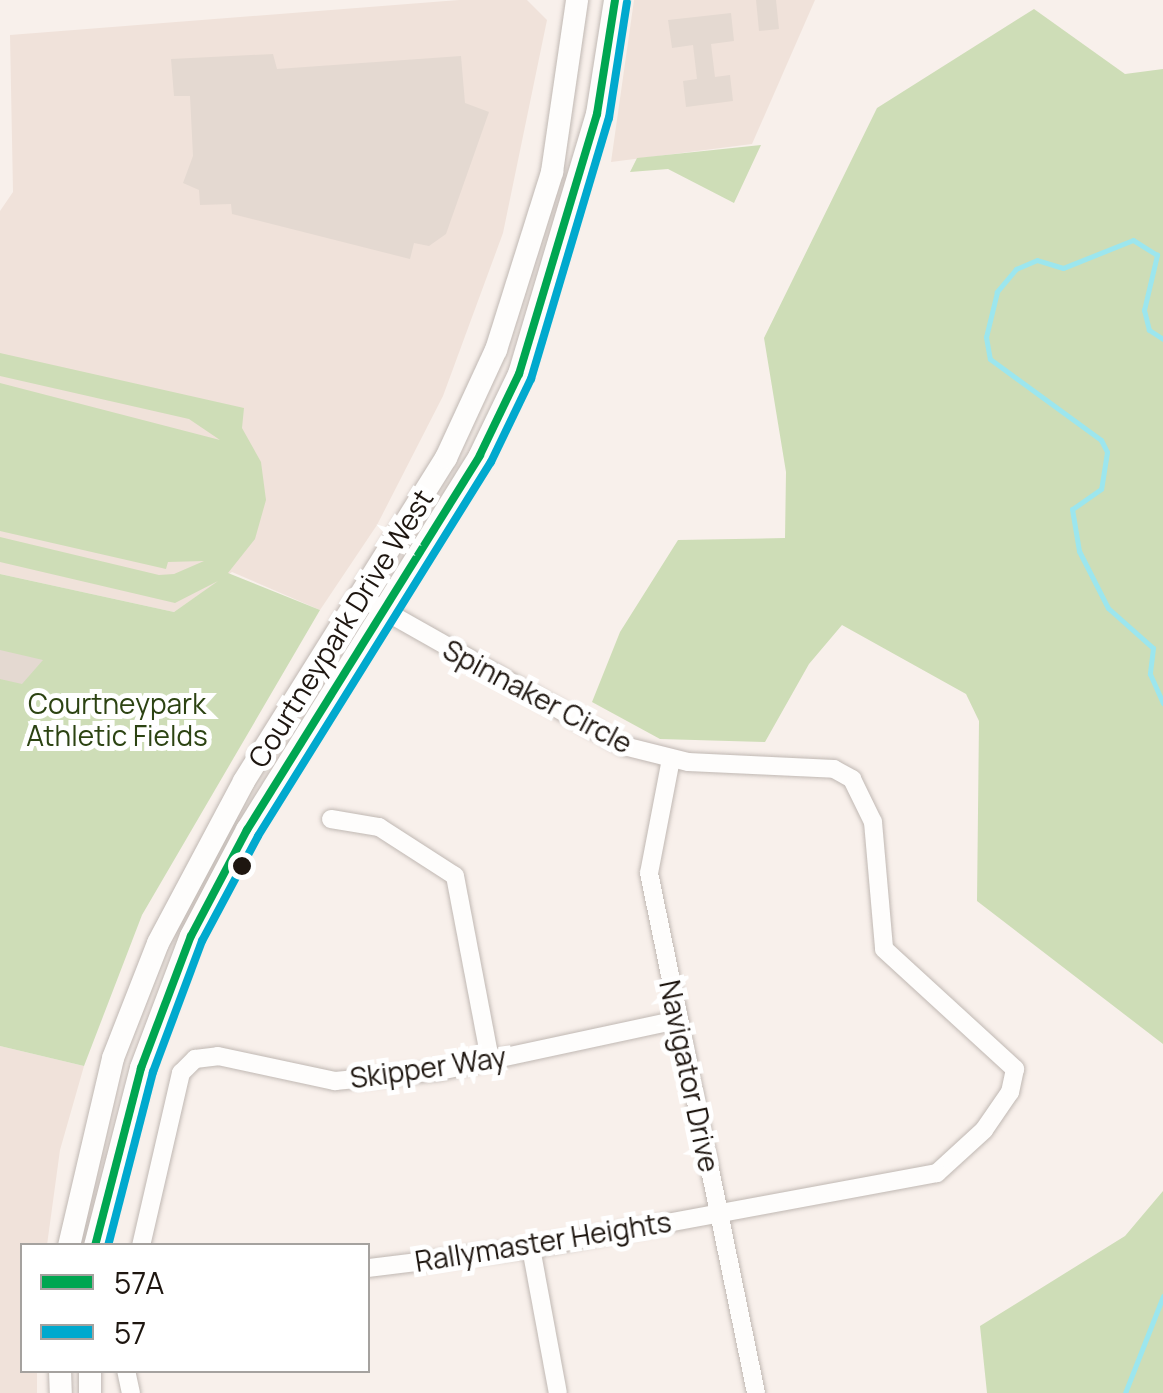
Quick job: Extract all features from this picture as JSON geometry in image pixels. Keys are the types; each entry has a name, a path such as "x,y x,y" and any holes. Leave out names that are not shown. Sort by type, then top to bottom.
{"main road":[{"name":"Courtneypark Drive West","path":"70,1243 113,1058 204,849 446,458 496,350 552,172 577,0"},
{"name":"Courtneypark Drive West","path":"97,1243 141,1068 226,868 386,614 518,374 597,114 614,0"},
{"path":"113,1058 141,1068"}],"street":[{"name":"Spinnaker Circle","path":"362,598 624,746 671,759 834,770 852,779 873,822 884,949 1015,1070 1010,1092 984,1130 937,1173 719,1211"},
{"name":"Navigator Drive","path":"671,759 648,873 756,1393"},
{"path":"331,819 379,827 454,876 490,1060"},
{"name":"Skipper Way","path":"141,1243 145,1201 180,1073 195,1059 218,1056 335,1081 490,1060 678,1020"},
{"name":"Rallymaster Heights","path":"370,1268 531,1248 719,1211"},
{"path":"531,1248 558,1393"}],"shaded area":[{"path":"459,0 527,0 547,20 503,233 443,396 377,525 320,610 232,572 174,612 0,574 0,211 13,192 10,35"},
{"path":"634,0 815,0 752,144 611,162"},
{"path":"0,1046 84,1066 60,1150 47,1243 20,1243 20,1373 37,1373 37,1393 0,1393"}],"green space":[{"path":"1034,9 1125,74 1163,69 1163,1044 977,901 979,721 966,694 842,625 809,664 765,742 660,739 592,702 620,632 678,540 785,538 786,472 764,338 877,108"},
{"path":"761,145 734,203 668,169 630,172 637,158"},
{"name":"Courtneypark Athletic Fields","path":"0,353 244,408 242,428 261,462 266,500 255,539 228,573 320,610 142,915 84,1066 0,1046 0,574 174,612 218,581 175,603 0,562 0,537 159,575 174,574 204,561 168,562 166,569 0,531 0,383 220,440 189,419 0,376"},
{"path":"1163,1191 1163,1393 987,1393 980,1326 1125,1236"}],"building":[{"path":"756,0 776,0 779,29 759,31"},
{"path":"731,13 734,41 711,44 715,77 730,75 733,101 686,107 683,81 697,79 693,45 672,48 668,20"},
{"path":"273,54 277,69 461,56 465,103 489,112 446,234 429,246 414,243 410,259 232,214 231,204 200,205 199,190 183,183 193,156 190,96 174,96 171,59"},
{"path":"0,650 43,660 22,684 0,679"}],"waterway":[{"path":"1163,339 1149,330 1144,310 1157,255 1133,240 1063,268 1037,260 1016,269 997,292 986,337 990,359 1101,440 1107,452 1101,489 1072,509 1079,551 1108,608 1153,648 1150,674 1163,703"},
{"path":"1125,1393 1163,1296"}],"transit line":[{"name":"57A","path":"96,1243 141,1068 191,936 247,830 480,455 519,374 597,114 615,0"},
{"name":"57","path":"109,1243 153,1072 202,941 258,836 491,462 531,379 609,118 627,2"}]}
